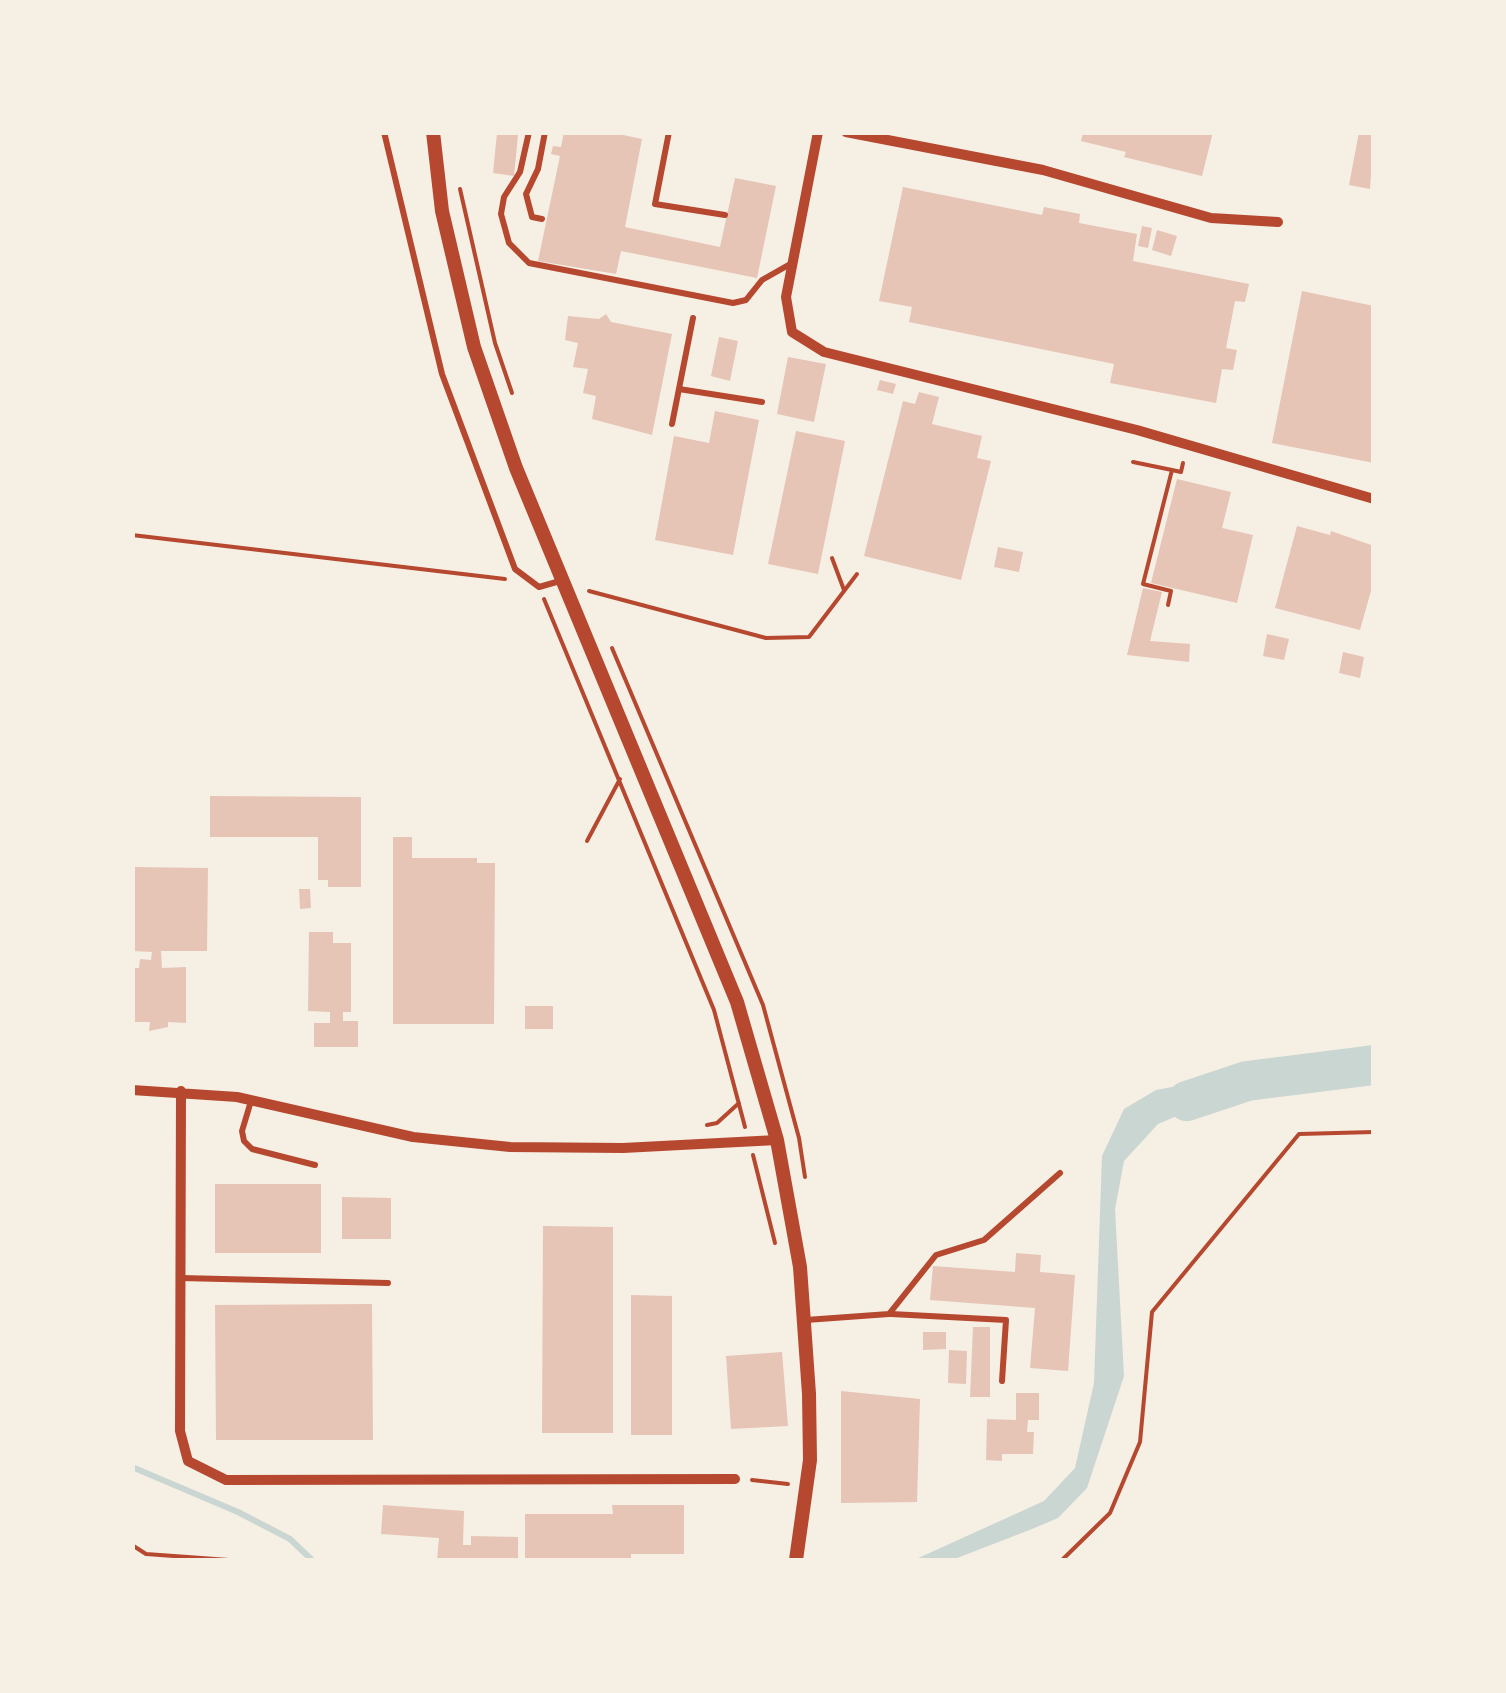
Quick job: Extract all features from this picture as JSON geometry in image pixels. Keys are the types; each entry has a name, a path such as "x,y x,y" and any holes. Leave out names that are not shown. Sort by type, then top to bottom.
{"street":[{"path":"433,132 442,211 474,347 562,580 737,1002 778,1140 806,1320 810,1460 796,1560"},
{"path":"818,132 786,296 792,332 824,352 1188,446 1374,499"},
{"path":"846,132 1042,170 1211,218 1278,222"},
{"path":"132,1090 181,1090 252,1100 413,1137 510,1147 778,1140"},
{"path":"181,1090 180,1430 188,1461 226,1480 735,1478"}],"lane":[{"path":"384,132 442,374 514,569 540,588 562,580"},
{"path":"529,132 520,172 504,197 502,214 510,243 529,262 733,303 746,300 762,280 792,264"},
{"path":"542,219 532,216 526,194 538,169 545,132"},
{"path":"668,137 656,204 725,215"},
{"path":"672,424 693,318"},
{"path":"678,389 762,402"},
{"path":"252,1100 242,1130 244,1142 252,1149 315,1165"},
{"path":"890,1314 936,1256 984,1240 1060,1172"},
{"path":"180,1278 388,1284"},
{"path":"806,1320 890,1314 1006,1320 1002,1381"}],"path":[{"path":"459,182 495,343 514,399"},
{"path":"1134,462 1181,472 1188,446"},
{"path":"1168,605 1171,591 1143,584 1172,470"},
{"path":"132,535 529,581"},
{"path":"832,558 844,590"},
{"path":"594,607 587,591 766,638 809,637 857,574"},
{"path":"540,588 714,1010 777,1253"},
{"path":"609,640 741,946 776,1049"},
{"path":"587,841 621,778"},
{"path":"700,1126 717,1123 739,1103"},
{"path":"1062,1560 1110,1513 1140,1442 1152,1312 1299,1134 1374,1132"},
{"path":"735,1478 792,1484"},
{"path":"132,1545 146,1554 229,1560"}],"shaded area":[{"path":"1231,1076 1238,1090 1158,1124 1124,1161 1115,1209 1124,1376 1087,1488 1058,1518 1032,1529 952,1560 914,1560 1044,1501 1075,1468 1094,1383 1102,1156 1124,1109 1156,1090"}],"building":[{"path":"564,132 609,132 642,139 625,227 720,247 735,178 776,186 757,278 621,251 616,274 538,261 560,156 551,154 553,146 561,147"},
{"path":"1083,132 1213,132 1202,176 1124,157 1126,152 1081,141"},
{"path":"1359,132 1374,132 1370,189 1349,185"},
{"path":"497,133 518,135 514,176 493,173"},
{"path":"903,187 1042,215 1044,207 1080,214 1079,223 1137,234 1133,261 1249,284 1245,302 1235,301 1226,348 1237,350 1233,370 1222,369 1216,403 1110,383 1114,364 909,322 912,307 879,301"},
{"path":"1142,226 1152,228 1148,248 1138,246"},
{"path":"1157,230 1177,236 1171,256 1152,250"},
{"path":"1302,291 1374,306 1374,463 1272,443"},
{"path":"606,314 611,322 672,334 652,435 592,419 596,396 583,393 588,369 573,367 578,343 565,340 568,316 599,319"},
{"path":"719,337 738,341 730,381 711,376"},
{"path":"788,357 826,364 814,422 777,414"},
{"path":"880,380 896,384 893,394 877,390"},
{"path":"919,392 939,397 932,424 982,436 977,458 991,461 961,580 864,556 903,401 915,404"},
{"path":"715,411 759,420 733,555 655,540 674,436 709,443"},
{"path":"796,431 845,441 818,574 768,564"},
{"path":"1177,479 1231,492 1222,528 1253,535 1237,603 1151,583"},
{"path":"1297,526 1330,535 1331,531 1374,546 1374,580 1360,630 1275,608"},
{"path":"998,547 1023,552 1019,572 994,567"},
{"path":"1143,588 1162,592 1150,641 1190,644 1189,662 1127,655"},
{"path":"1267,634 1289,639 1284,660 1263,656"},
{"path":"1343,652 1364,657 1360,678 1339,673"},
{"path":"210,796 361,797 361,887 328,887 328,880 318,880 318,837 210,837"},
{"path":"393,837 412,837 412,858 477,858 477,863 495,863 494,1024 393,1024"},
{"path":"133,867 208,868 207,951 161,951 162,968 186,967 186,1023 168,1022 168,1027 149,1031 150,1022 132,1022 132,968 139,968 140,959 151,960 152,952 132,951"},
{"path":"299,889 310,889 311,908 300,909"},
{"path":"309,932 333,932 333,943 351,943 351,1012 343,1012 343,1021 358,1021 358,1047 314,1047 314,1023 330,1023 330,1012 308,1011"},
{"path":"525,1006 553,1006 553,1029 525,1029"},
{"path":"215,1184 321,1184 321,1253 215,1253"},
{"path":"342,1197 391,1198 391,1239 342,1239"},
{"path":"543,1226 613,1227 613,1433 542,1433"},
{"path":"1016,1253 1041,1255 1040,1272 1075,1275 1068,1371 1030,1368 1035,1308 930,1300 933,1266 1015,1272"},
{"path":"631,1295 672,1296 672,1435 631,1435"},
{"path":"372,1304 373,1440 216,1440 215,1305"},
{"path":"973,1327 990,1327 990,1397 970,1397"},
{"path":"923,1332 946,1332 946,1349 923,1350"},
{"path":"949,1350 967,1351 966,1384 948,1383"},
{"path":"782,1352 788,1426 731,1429 726,1356"},
{"path":"841,1391 920,1399 917,1502 841,1503"},
{"path":"1016,1393 1039,1393 1039,1420 1028,1420 1027,1432 1034,1432 1033,1454 1002,1454 1002,1461 986,1460 987,1419 1016,1420"},
{"path":"383,1505 464,1511 463,1545 471,1545 471,1536 518,1537 518,1560 437,1560 439,1538 381,1534"},
{"path":"612,1505 684,1505 684,1554 631,1554 631,1560 525,1560 525,1514 613,1514"}],"waterway":[{"path":"1187,1101 1247,1081 1374,1065"},
{"path":"132,1467 238,1512 290,1539 312,1560"}]}
